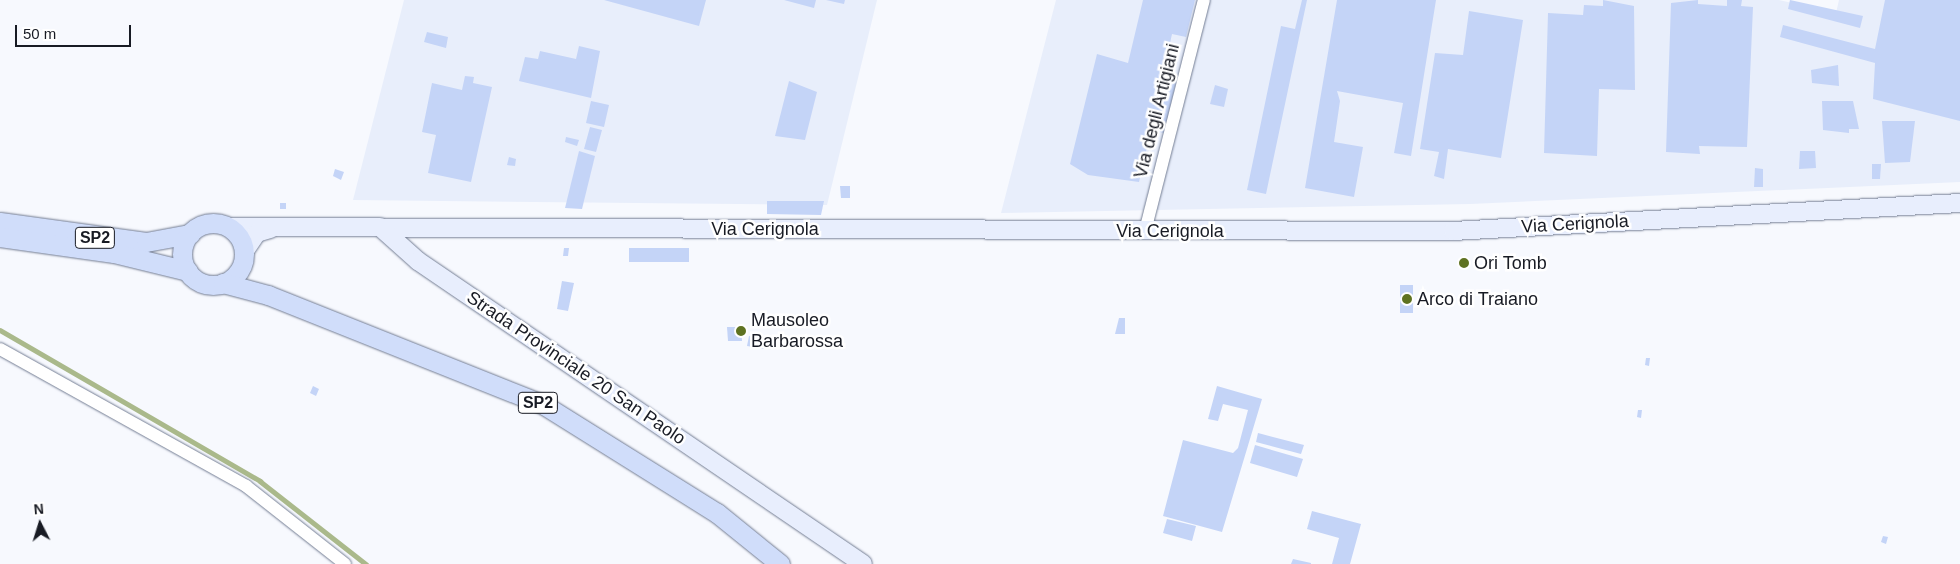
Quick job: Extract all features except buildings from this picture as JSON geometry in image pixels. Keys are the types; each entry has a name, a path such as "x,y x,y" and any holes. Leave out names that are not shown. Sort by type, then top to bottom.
{"main road":[{"name":"SP2","path":"0,222 146,242 190,234 208,224 228,227"},
{"path":"228,227 242,242 244,258 268,295"},
{"path":"188,271 182,252 190,234"},
{"name":"SP2","path":"0,237 114,253 188,271 204,283 223,283 268,295 544,406 717,513 780,564"},
{"path":"223,283 236,275 244,258"}],"street":[{"name":"Via degli Artigiani","path":"1145,231 1204,0"},
{"name":"Via Cerignola","path":"380,227 1453,231 1960,203"},
{"path":"228,227 380,227"},
{"name":"Strada Provinciale 20 San Paolo","path":"380,227 418,261 863,564"},
{"path":"244,258 257,233 275,228"},
{"path":"0,349 246,486 345,564"}],"shaded area":[{"path":"404,0 877,0 827,205 353,200"},
{"path":"1056,0 1779,0 1836,13 1839,0 1960,0 1960,182 1470,204 1001,213"}],"waterway":[{"path":"0,330 260,481 366,564"}],"place":[{"name":"Ori Tomb","path":"1464,263"},
{"name":"Arco di Traiano","path":"1407,299"},
{"name":"Mausoleo Barbarossa","path":"741,331"}]}
